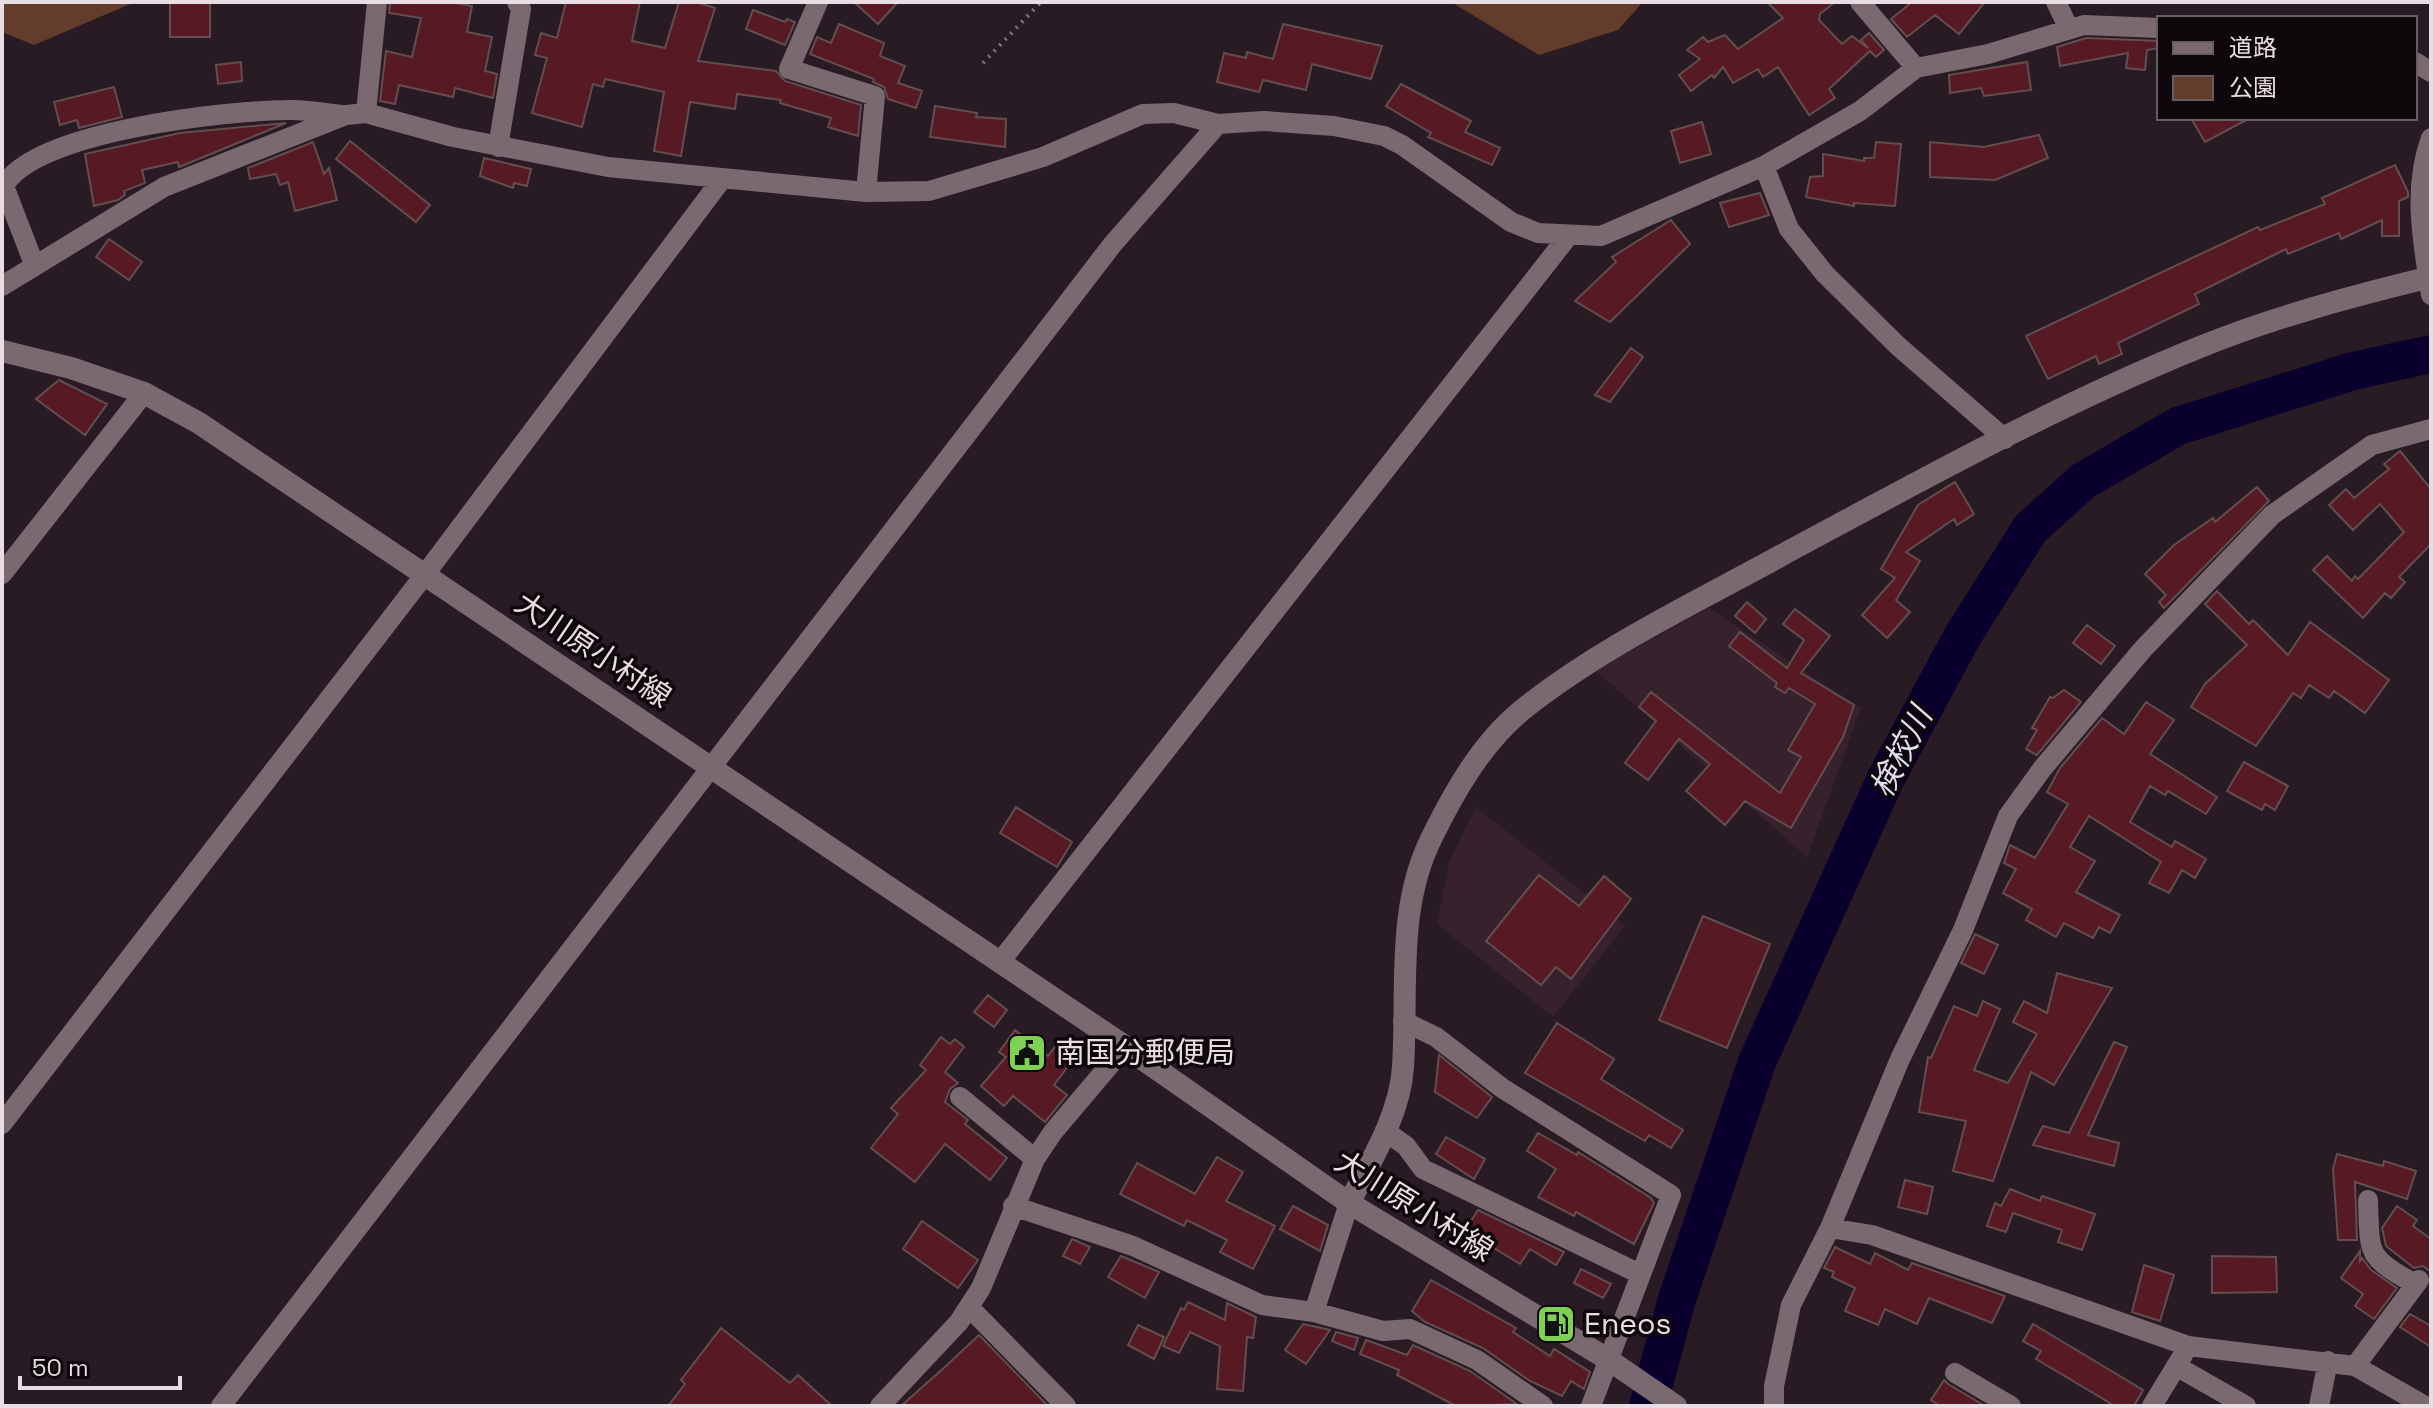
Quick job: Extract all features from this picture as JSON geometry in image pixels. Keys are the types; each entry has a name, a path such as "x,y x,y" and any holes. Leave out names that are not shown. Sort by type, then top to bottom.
{"main road":[{"path":"1349,1203 1396,1102 1403,1068 1405,947 1415,884 1430,839 1478,757 1520,712 1588,666 1678,612 2005,439 2137,373 2204,345 2315,308 2430,286"},
{"name":"大川原小村線","path":"2,351 71,368 144,393 280,475 1126,1047 1349,1203 1609,1360 1676,1406"}],"street":[{"path":"356,114 377,2"},
{"path":"818,2 789,69 875,96 866,192"},
{"path":"1860,2 1916,68"},
{"path":"2056,2 2069,29"},
{"path":"498,147 522,4"},
{"path":"34,264 3,186 11,173 86,137 200,118 288,109 356,114 498,147 608,167 866,192 929,191 1043,157 1143,114 1174,113 1218,124 1278,122 1334,126 1384,136 1402,145 1511,222 1538,233 1601,236 1764,166 1860,111 1916,68 1988,54 2084,25 2157,28"},
{"path":"2,286 164,187 356,114"},
{"path":"221,1406 1112,245 1218,124"},
{"path":"2430,286 2420,214 2421,164 2431,138"},
{"path":"1764,166 1789,229 1825,274 1898,346 2005,439"},
{"path":"2,1124 426,573 722,179"},
{"path":"1000,962 1569,235"},
{"path":"2,574 144,393"},
{"path":"1774,1406 1774,1386 1791,1305 1830,1228 1900,1059 1963,930 2008,816 2042,769 2143,649 2272,515 2372,445 2431,429"},
{"path":"1403,1021 1436,1037 1502,1088 1671,1195 1591,1406"},
{"path":"880,1406 969,1307 981,1288 1035,1159 1053,1132 1126,1047"},
{"path":"960,1097 1035,1159"},
{"path":"1385,1131 1406,1146 1423,1169 1640,1274"},
{"path":"2355,1366 2417,1282 2377,1262 2369,1246 2368,1200"},
{"path":"1314,1312 1349,1203"},
{"path":"1013,1206 1133,1246 1262,1305 1314,1312 1383,1331 1410,1329 1477,1360 1543,1406"},
{"path":"1830,1228 1872,1235 2188,1346 2355,1366 2425,1406"},
{"path":"969,1307 1066,1406"},
{"path":"2152,1406 2188,1346"},
{"path":"2319,1406 2328,1361"},
{"path":"2176,1366 2246,1406"},
{"path":"1955,1373 2011,1406"}],"path":[{"path":"983,63 1041,2"}],"shaded area":[{"path":"1709,608 1861,708 1807,857 1595,670"},
{"path":"1476,807 1625,926 1553,1017 1437,924 1449,862"}],"green space":[{"path":"2,2 135,2 34,45 2,32"},
{"path":"1451,2 1643,2 1618,30 1539,55"}],"building":[{"path":"210,2 210,37 170,37 170,3"},
{"path":"390,2 450,2 472,6 467,32 492,37 485,71 497,74 493,98 455,88 453,97 399,85 395,104 380,101 386,51 412,57 421,18 389,13"},
{"path":"566,2 640,2 632,41 665,48 679,2 696,2 715,8 698,61 776,71 785,81 861,105 858,136 828,127 831,118 780,103 781,100 737,94 735,109 690,102 681,156 654,151 664,92 605,79 603,87 593,84 582,127 532,113 547,58 535,55 541,33 557,38"},
{"path":"854,2 898,2 878,24"},
{"path":"1767,2 1835,2 1820,14 1819,20 1842,44 1852,36 1868,48 1861,40 1869,33 1884,50 1876,57 1870,51 1829,89 1835,98 1809,115 1778,67 1763,77 1758,69 1733,83 1723,67 1714,78 1712,75 1691,91 1679,75 1700,59 1687,50 1703,37 1708,42 1725,35 1738,49 1783,18"},
{"path":"1912,2 1985,2 1959,34 1935,15 1907,37 1891,19"},
{"path":"753,10 785,22 787,19 795,22 785,45 746,29"},
{"path":"839,24 884,43 880,56 905,66 898,83 922,91 916,108 888,99 884,87 873,82 874,79 810,54 817,37 831,43"},
{"path":"1283,24 1382,46 1371,79 1312,64 1306,90 1263,80 1259,92 1217,82 1224,53 1246,58 1247,52 1273,59"},
{"path":"2086,38 2157,41 2157,48 2147,50 2145,70 2126,68 2128,53 2060,66 2057,47"},
{"path":"241,62 242,81 218,84 216,65"},
{"path":"2027,62 2031,90 1984,96 1981,88 1950,93 1949,75"},
{"path":"1401,84 1471,121 1465,132 1500,148 1492,165 1428,137 1431,133 1386,106"},
{"path":"114,87 122,117 79,128 77,120 60,125 54,102"},
{"path":"935,106 977,113 976,117 1006,119 1005,147 930,137"},
{"path":"2192,120 2246,120 2205,142"},
{"path":"1702,122 1711,154 1680,163 1671,131"},
{"path":"286,123 179,167 178,162 142,170 145,183 124,191 125,195 118,200 94,206 85,154 180,133"},
{"path":"2039,135 2048,158 1995,180 1930,177 1930,142 1984,147"},
{"path":"350,141 430,205 416,222 336,159"},
{"path":"313,142 324,174 329,168 337,200 295,211 288,182 280,185 276,174 250,179 248,168"},
{"path":"1876,142 1901,144 1895,206 1854,203 1854,206 1806,197 1810,177 1823,176 1823,154 1864,161 1864,158 1874,158"},
{"path":"484,158 531,169 527,186 514,183 513,188 480,176"},
{"path":"2395,165 2408,192 2408,197 2399,201 2399,236 2382,236 2382,220 2341,239 2339,233 2288,254 2286,249 2195,294 2199,304 2118,343 2122,354 2099,364 2096,356 2048,379 2026,336 2258,227 2260,230 2325,204 2322,198"},
{"path":"1760,193 1769,215 1729,227 1720,203"},
{"path":"1671,220 1690,244 1610,322 1575,301 1616,262 1612,257"},
{"path":"109,239 142,262 129,280 96,257"},
{"path":"1631,348 1643,357 1610,402 1595,395"},
{"path":"59,380 107,404 85,435 36,399"},
{"path":"2400,451 2431,489 2431,544 2399,577 2405,582 2391,598 2385,593 2363,618 2313,570 2327,556 2352,581 2355,576 2358,579 2404,532 2380,504 2353,530 2329,505 2346,489 2354,498 2389,469 2384,464"},
{"path":"1955,482 1974,514 1957,525 1954,519 1906,552 1920,561 1896,600 1910,612 1887,638 1862,615 1895,578 1881,569 1918,505"},
{"path":"2257,487 2269,501 2164,608 2159,602 2166,595 2145,574 2174,545 2213,518 2215,522"},
{"path":"2217,591 2249,624 2253,620 2288,655 2310,622 2389,680 2365,713 2334,691 2329,698 2309,685 2301,698 2293,693 2256,746 2191,707 2205,684 2247,645 2205,604"},
{"path":"1747,602 1766,619 1755,633 1735,616"},
{"path":"1795,609 1830,636 1801,673 1854,705 1843,737 1791,828 1745,801 1725,825 1686,791 1710,764 1679,739 1648,780 1625,763 1656,721 1639,707 1651,692 1780,793 1801,757 1788,750 1815,704 1789,688 1785,693 1775,687 1777,683 1729,646 1740,632 1787,668 1804,640 1783,624"},
{"path":"2087,625 2115,646 2101,664 2073,643"},
{"path":"2064,690 2081,702 2037,755 2026,749 2037,730 2032,728 2050,697"},
{"path":"2146,702 2174,720 2150,754 2217,797 2206,814 2168,791 2165,795 2150,786 2130,822 2172,847 2175,841 2206,859 2195,878 2182,870 2169,893 2149,883 2161,862 2089,816 2070,847 2095,861 2076,892 2120,915 2110,933 2099,927 2093,938 2064,923 2056,937 2026,920 2032,909 2003,893 2016,869 2004,863 2010,845 2035,858 2068,804 2047,792 2060,768 2102,718 2124,734"},
{"path":"2244,762 2288,786 2275,810 2265,804 2262,810 2227,791"},
{"path":"1016,807 1072,842 1057,867 1000,833"},
{"path":"1539,875 1579,906 1604,876 1631,899 1571,979 1556,967 1541,985 1486,941"},
{"path":"1703,916 1770,944 1727,1048 1659,1020"},
{"path":"1975,934 1998,945 1984,974 1961,963"},
{"path":"2057,973 2112,988 2054,1085 2031,1072 1993,1181 1953,1171 1966,1121 1919,1112 1928,1057 1931,1058 1954,1006 1977,1016 1983,1001 2000,1009 1974,1070 2008,1083 2037,1034 2013,1022 2024,1001 2047,1013"},
{"path":"988,995 1007,1010 994,1027 974,1012"},
{"path":"1557,1023 1614,1059 1601,1079 1683,1130 1671,1148 1649,1135 1645,1141 1525,1073"},
{"path":"1015,1030 1048,1056 1058,1043 1076,1056 1054,1085 1067,1095 1045,1122 1013,1096 1004,1106 981,1086 1006,1057 999,1052"},
{"path":"941,1037 950,1044 955,1039 964,1047 945,1072 958,1083 950,1089 945,1102 968,1120 965,1124 1007,1158 990,1180 945,1144 915,1182 871,1148 898,1114 891,1108 926,1070 920,1065"},
{"path":"2114,1042 2127,1047 2088,1135 2119,1143 2114,1166 2033,1145 2043,1126 2069,1133"},
{"path":"1439,1055 1492,1097 1477,1118 1435,1092"},
{"path":"1538,1133 1577,1155 1578,1152 1651,1198 1654,1203 1634,1244 1576,1212 1574,1216 1538,1197 1556,1169 1527,1151"},
{"path":"1446,1137 1485,1159 1474,1179 1436,1154"},
{"path":"2337,1154 2383,1166 2384,1161 2416,1171 2407,1199 2355,1182 2357,1240 2338,1240 2333,1169"},
{"path":"1217,1157 1243,1172 1226,1201 1275,1226 1253,1269 1220,1252 1227,1240 1187,1220 1184,1226 1120,1194 1137,1163 1195,1194"},
{"path":"1905,1180 1933,1187 1927,1214 1898,1207"},
{"path":"2010,1189 2040,1201 2042,1196 2095,1214 2082,1250 2058,1242 2062,1230 2013,1213 2006,1232 1987,1226 1995,1203 2001,1206"},
{"path":"1293,1206 1328,1225 1320,1251 1280,1229"},
{"path":"2397,1206 2417,1220 2413,1226 2431,1239 2431,1272 2423,1266 2414,1268 2386,1246 2382,1228"},
{"path":"1478,1210 1564,1252 1556,1265 1530,1249 1520,1264 1465,1230"},
{"path":"922,1221 978,1260 958,1288 903,1249"},
{"path":"1072,1239 1090,1247 1080,1264 1063,1256"},
{"path":"1835,1247 1870,1264 1875,1253 1908,1270 1912,1263 2005,1296 1992,1323 1929,1298 1917,1324 1885,1309 1878,1325 1845,1311 1855,1288 1832,1277 1834,1272 1824,1268"},
{"path":"2360,1251 2360,1261 2362,1258 2371,1270 2397,1288 2374,1319 2355,1306 2363,1294 2341,1278"},
{"path":"1121,1256 1159,1272 1145,1298 1108,1277"},
{"path":"2212,1256 2276,1257 2277,1292 2212,1293"},
{"path":"2144,1265 2174,1275 2160,1321 2132,1312"},
{"path":"1581,1269 1611,1284 1603,1298 1574,1283"},
{"path":"1431,1280 1516,1328 1513,1332 1550,1356 1554,1349 1590,1372 1584,1389 1571,1381 1562,1396 1530,1381 1483,1348 1425,1322 1412,1311"},
{"path":"1188,1302 1225,1320 1227,1303 1256,1317 1253,1338 1247,1337 1243,1391 1217,1389 1220,1346 1190,1332 1179,1353 1163,1346 1181,1308 1184,1310"},
{"path":"2410,1314 2431,1326 2431,1347 2400,1327"},
{"path":"1303,1324 1330,1330 1306,1364 1285,1350"},
{"path":"2033,1324 2143,1390 2134,1406 2115,1406 2036,1359 2041,1351 2023,1341"},
{"path":"1138,1325 1164,1337 1154,1359 1128,1345"},
{"path":"721,1328 790,1383 798,1375 832,1406 668,1406 685,1384 681,1380"},
{"path":"1336,1332 1358,1338 1354,1350 1332,1341"},
{"path":"979,1335 1048,1406 901,1406 946,1366"},
{"path":"1366,1340 1407,1355 1413,1345 1470,1371 1517,1404 1456,1406 1397,1375 1399,1370 1360,1354"},
{"path":"1944,1380 1985,1406 1940,1406 1931,1400"}],"waterway":[{"name":"検校川","path":"1648,1406 1677,1299 1757,1062 1886,778 1962,637 2030,529 2083,481 2178,426 2353,371 2431,354"}],"place":[{"name":"南国分郵便局","path":"1027,1053"},
{"name":"Eneos","path":"1556,1324"}]}
